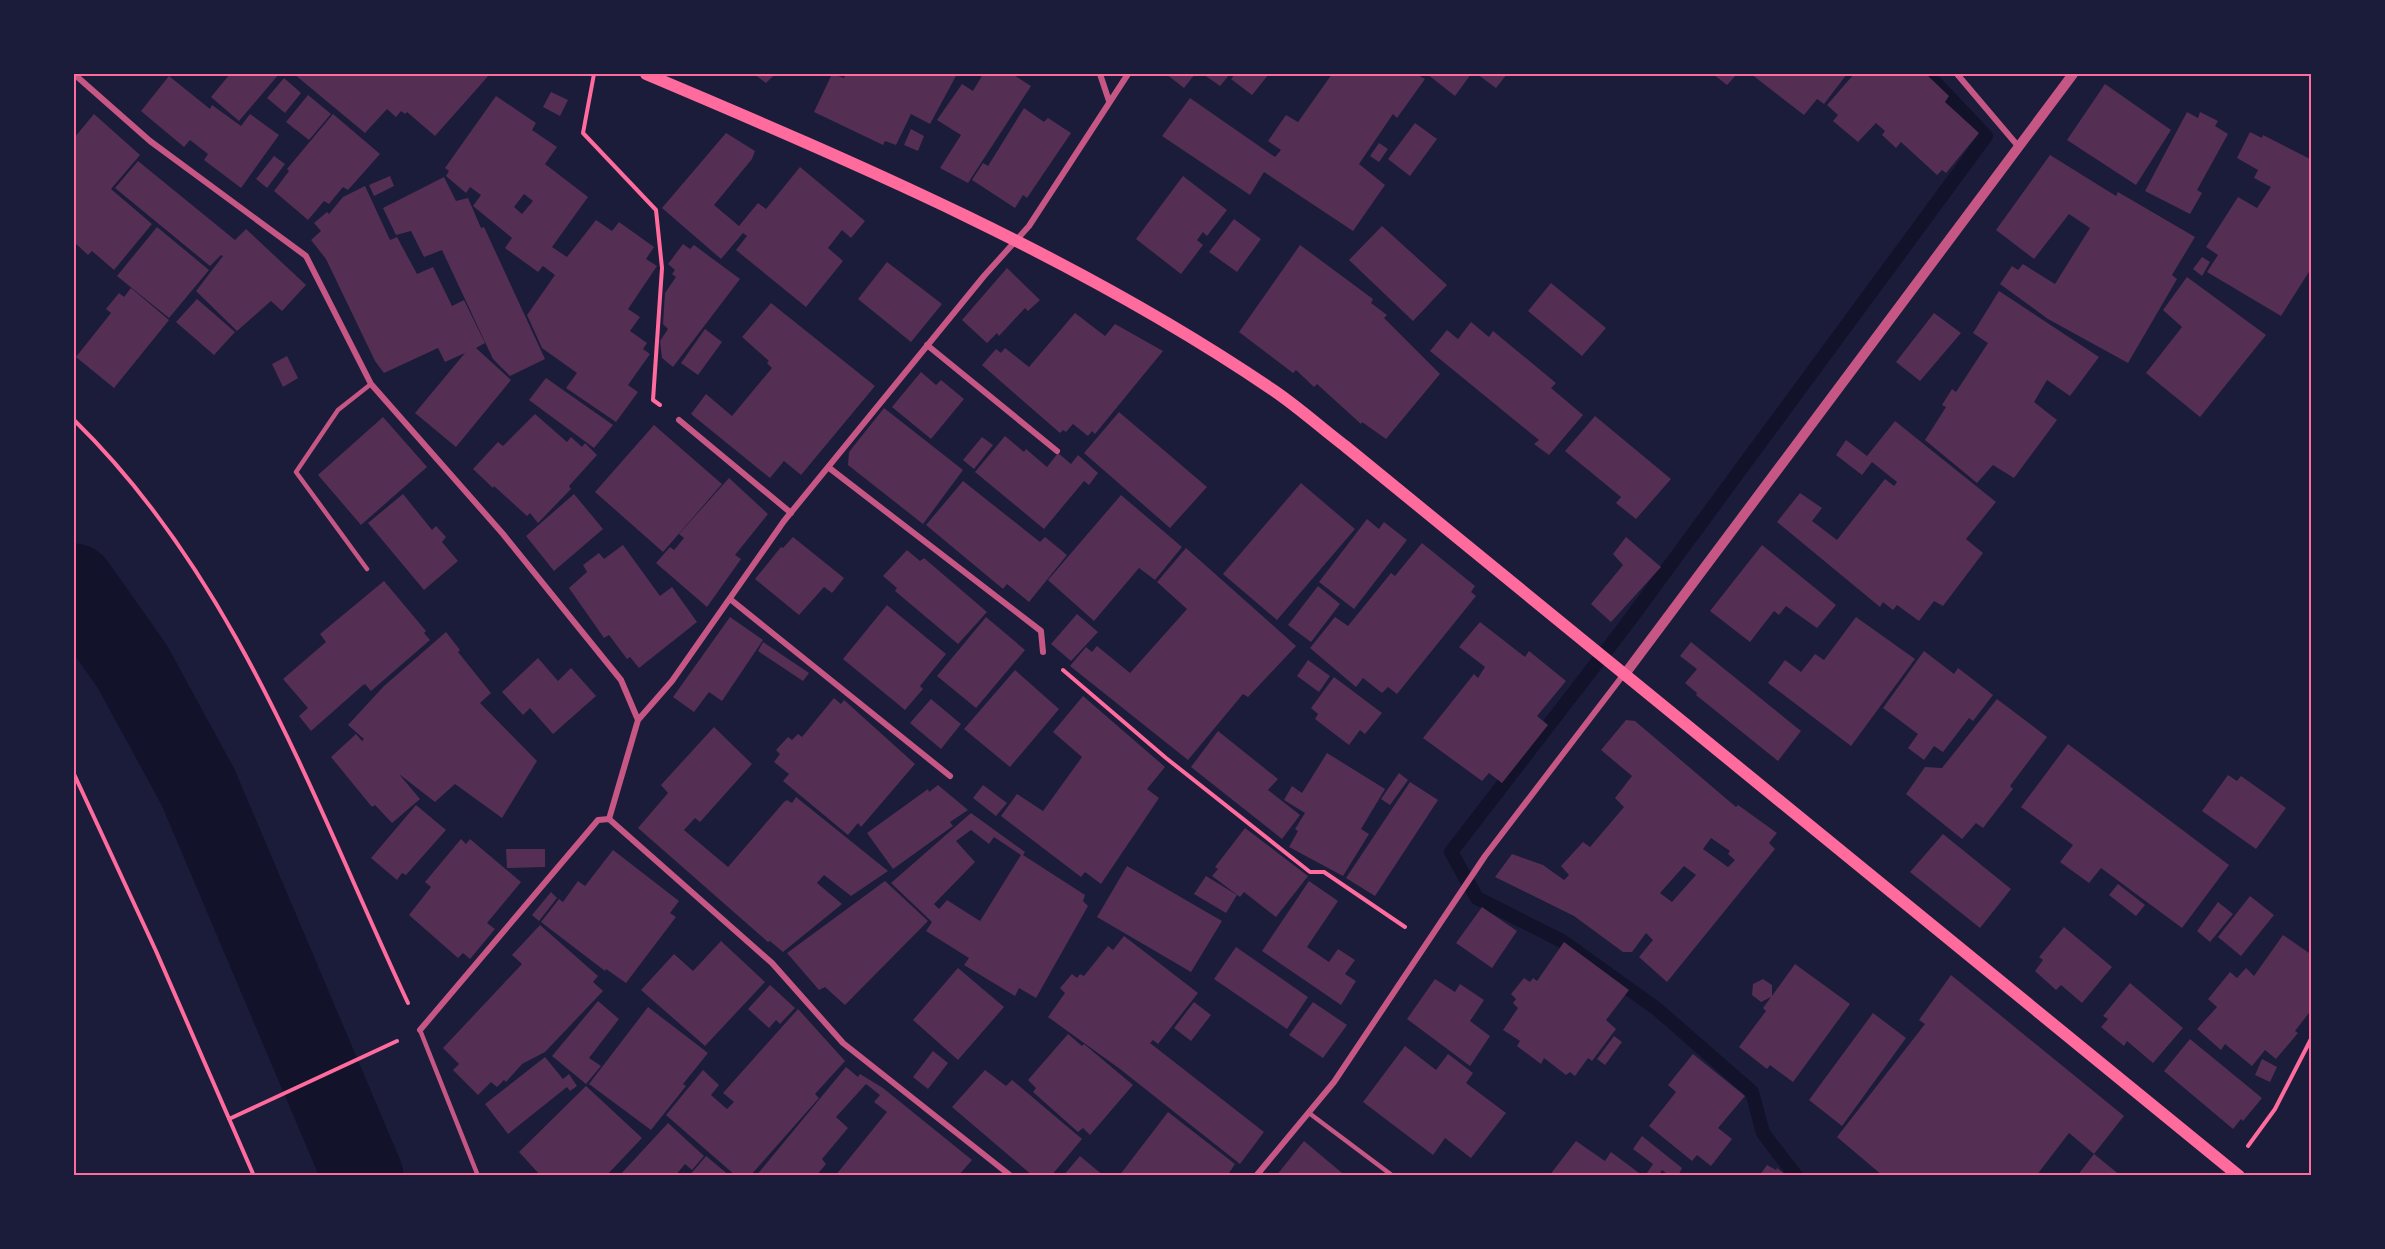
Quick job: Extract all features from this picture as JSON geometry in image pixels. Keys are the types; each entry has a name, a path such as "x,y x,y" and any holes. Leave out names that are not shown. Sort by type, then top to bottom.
{"main road":[{"path":"646,74 775,128 943,205 1123,299 1271,388 2235,1172"}],"street":[{"path":"74,74 150,141 306,256 371,384 503,534 621,680 638,720"},
{"path":"1100,74 1109,101"},
{"path":"609,819 638,720 672,681 791,513 927,345 1029,226 1128,74"},
{"path":"1958,74 2018,146"},
{"path":"1256,1176 1334,1082 1485,856 1625,674 2073,74"},
{"path":"927,345 1057,451"},
{"path":"679,420 791,513"},
{"path":"828,467 1041,631 1043,652"},
{"path":"730,599 950,776"},
{"path":"420,1030 598,820 609,819 772,963 843,1043 1011,1176"}],"lane":[{"path":"367,569 296,472 338,410 371,384"},
{"path":"420,1030 478,1176"},
{"path":"1309,1113 1393,1176"}],"path":[{"path":"594,74 582,133 656,210 662,268 653,400 679,420"},
{"path":"74,420 110,456 154,510 235,635 264,688 420,1030"},
{"path":"1043,652 1166,758 1311,872 1324,873 1428,943"},
{"path":"74,774 156,951 254,1176"},
{"path":"2235,1172 2275,1109 2312,1037"},
{"path":"229,1119 401,1039"}],"building":[{"path":"230,74 279,74 239,121 211,97"},
{"path":"294,74 490,74 435,136 407,112 405,114 401,111 396,117 387,109 365,133"},
{"path":"754,74 775,74 766,83"},
{"path":"832,74 844,78 846,74 957,74 930,124 911,114 896,145 885,141 883,145 814,112"},
{"path":"983,74 1012,74 1031,86 968,183 940,168 961,135 937,120 962,84 973,91"},
{"path":"1166,74 1195,74 1184,88"},
{"path":"1203,74 1230,74 1220,86"},
{"path":"1235,74 1269,74 1252,95 1231,79"},
{"path":"1332,74 1416,74 1425,79 1397,118 1393,114 1359,164 1385,185 1353,231 1264,172 1250,195 1162,136 1190,98 1275,157 1281,150 1268,141 1286,115 1298,122"},
{"path":"1427,74 1471,74 1455,96"},
{"path":"1477,74 1507,74 1496,88"},
{"path":"1713,74 1737,74 1727,85"},
{"path":"1751,74 1847,74 1824,104 1817,99 1804,115"},
{"path":"1854,74 1926,74 1949,96 1945,102 1979,133 1946,173 1942,170 1937,175 1901,142 1896,148 1882,135 1885,131 1876,123 1858,142 1833,121 1838,115 1827,105"},
{"path":"169,76 210,109 212,105 241,126 250,114 279,135 241,188 204,160 208,154 190,140 184,147 141,111"},
{"path":"284,78 301,93 285,113 267,98"},
{"path":"2105,84 2171,130 2136,185 2067,140"},
{"path":"551,92 568,100 560,116 543,107"},
{"path":"308,95 331,114 309,140 286,122"},
{"path":"496,96 536,123 532,130 557,147 545,164 588,197 552,247 567,257 596,220 612,231 619,222 654,247 646,259 657,266 628,309 640,317 630,331 647,343 643,349 650,354 628,385 638,392 616,422 566,388 577,373 542,348 527,315 555,275 543,266 538,272 505,248 512,238 473,206 481,195 470,187 466,193 446,176 449,171 445,168","holes":["524,194 533,201 522,214 514,207"]},
{"path":"1024,108 1044,122 1048,118 1071,133 1027,198 1023,195 1015,208 972,180 983,163 988,166"},
{"path":"2187,112 2198,118 2200,112 2218,121 2215,126 2228,134 2197,190 2202,193 2190,214 2145,191"},
{"path":"94,114 140,155 111,189 152,224 114,270 92,251 88,255 74,242 74,138"},
{"path":"333,114 380,154 348,190 343,187 329,204 324,201 308,220 274,191 289,171 287,169"},
{"path":"1415,123 1437,139 1410,176 1388,159"},
{"path":"911,129 924,136 918,151 904,145"},
{"path":"2250,132 2262,138 2263,135 2312,160 2312,267 2281,316 2207,272 2218,255 2206,247 2238,197 2257,208 2271,187 2254,178 2258,170 2237,158"},
{"path":"726,133 755,151 752,159 714,205 739,226 758,203 766,209 800,167 865,221 851,238 842,230 828,248 843,261 806,307 736,250 747,236 743,233 721,259 662,208"},
{"path":"1379,143 1388,149 1379,162 1370,156"},
{"path":"2050,155 2116,196 2118,192 2195,237 2172,275 2177,279 2128,363 2048,319 2000,284 2012,266 2018,270 2023,264 2055,284 2090,228 2069,214 2034,259 1996,230"},
{"path":"274,156 285,164 267,188 256,179"},
{"path":"138,161 235,240 246,229 306,285 282,311 271,301 237,331 196,291 223,256 221,255 210,266 115,188"},
{"path":"390,176 394,186 374,196 369,185"},
{"path":"1183,176 1227,210 1207,236 1203,232 1197,240 1203,245 1181,274 1136,239"},
{"path":"444,177 456,201 468,198 481,228 484,227 545,359 510,376 493,359 442,250 424,257 411,231 396,235 383,208"},
{"path":"365,186 390,240 397,237 417,274 433,267 452,306 464,300 485,343 476,348 511,380 456,447 415,413 465,353 445,362 438,348 384,373 375,361 326,259 311,240 321,231 314,223 327,212 329,214 343,197"},
{"path":"1234,219 1261,239 1237,272 1209,252"},
{"path":"1382,226 1447,285 1413,321 1349,260"},
{"path":"157,227 209,270 169,318 117,276"},
{"path":"683,244 690,249 694,245 740,279 673,367 662,358 660,341 668,329 663,324 665,293 676,277 672,274 675,270 668,264"},
{"path":"1300,245 1373,299 1371,303 1387,315 1384,318 1440,374 1386,439 1362,422 1361,424 1317,384 1314,387 1296,370 1293,373 1239,332"},
{"path":"2202,257 2210,262 2202,276 2193,269"},
{"path":"887,262 942,304 911,342 858,299"},
{"path":"1007,268 1040,300 1028,311 1025,308 999,336 997,333 987,343 962,320"},
{"path":"2187,277 2266,335 2200,417 2146,373 2182,327 2163,310"},
{"path":"1551,283 1606,328 1582,356 1528,311"},
{"path":"131,288 169,320 114,388 76,357 111,313 106,309 119,293 124,297"},
{"path":"1999,291 2099,357 2070,396 2047,380 2034,402 2057,420 2014,478 1993,465 1977,483 1925,440 1946,407 1942,405 1952,389 1956,392 1988,343 1973,333"},
{"path":"197,299 235,332 214,355 176,322"},
{"path":"771,303 875,386 801,475 784,461 770,478 691,414 706,394 732,416 772,368 767,363 769,361 742,337"},
{"path":"1075,313 1105,336 1115,324 1163,351 1095,434 1092,431 1088,436 1073,424 1066,432 1063,430 1060,433 982,365 996,349 1001,353 1005,348 1029,367"},
{"path":"1934,313 1961,333 1920,381 1896,362"},
{"path":"1471,322 1489,337 1493,331 1556,383 1551,388 1583,415 1549,455 1534,444 1539,440 1430,351 1447,330 1458,339"},
{"path":"705,329 722,342 698,375 681,363"},
{"path":"287,356 298,378 283,387 272,364"},
{"path":"921,372 936,385 941,380 964,399 931,439 892,407"},
{"path":"546,378 613,425 594,448 529,400"},
{"path":"884,408 963,470 923,524 848,465 849,452"},
{"path":"1119,412 1207,487 1170,528 1084,453"},
{"path":"535,414 567,442 571,437 582,447 585,443 597,455 569,486 571,489 538,523 530,513 527,516 473,469 498,442 503,446"},
{"path":"1595,416 1671,479 1636,519 1616,503 1621,497 1565,451"},
{"path":"383,417 427,467 361,525 318,475"},
{"path":"1895,421 1996,502 1966,539 1983,553 1943,606 1934,601 1919,621 1897,605 1893,610 1883,602 1880,607 1777,522 1800,493 1822,508 1812,521 1837,540 1885,479 1894,486 1897,482 1872,462 1862,475 1836,455 1846,440 1867,456"},
{"path":"654,425 722,484 663,552 595,492"},
{"path":"1005,436 1024,452 1026,449 1047,467 1058,453 1071,464 1078,455 1098,473 1089,485 1084,481 1044,529 975,472"},
{"path":"982,437 993,445 974,469 963,460"},
{"path":"729,478 768,514 735,555 741,559 707,607 656,563 670,547 674,550 684,538 679,534"},
{"path":"963,481 1040,542 1045,537 1067,555 1029,602 1007,584 1003,589 926,525"},
{"path":"1301,483 1355,529 1277,620 1223,574"},
{"path":"403,494 432,530 436,526 446,537 442,542 458,561 424,590 368,523"},
{"path":"574,494 603,529 554,571 526,536"},
{"path":"1121,495 1182,547 1155,580 1139,568 1094,621 1048,580"},
{"path":"1367,519 1379,529 1384,522 1407,540 1354,609 1319,582"},
{"path":"793,537 844,578 832,593 824,587 799,615 755,579 781,547 783,548"},
{"path":"1626,537 1661,567 1611,622 1591,604 1623,565 1613,554"},
{"path":"1422,543 1475,586 1471,592 1476,596 1397,694 1388,687 1382,693 1363,678 1356,687 1310,648 1335,617 1348,626 1391,573 1395,576"},
{"path":"623,545 660,596 672,587 697,622 639,668 630,657 627,659 609,635 604,638 569,588 587,572 583,565 599,553 604,559"},
{"path":"1762,545 1836,605 1817,628 1786,606 1779,615 1774,611 1750,642 1710,611"},
{"path":"1186,548 1296,646 1248,697 1243,694 1188,760 1070,666 1086,647 1092,652 1097,646 1130,673 1187,609 1157,582"},
{"path":"907,550 920,561 924,558 987,612 958,644 895,591 897,588 883,576"},
{"path":"384,581 426,631 424,633 430,640 371,691 365,684 362,686 311,731 299,716 308,708 283,679 326,642 320,634"},
{"path":"1318,586 1340,604 1311,642 1288,625"},
{"path":"887,605 946,654 920,686 923,689 905,710 843,659"},
{"path":"1077,614 1098,632 1071,661 1051,644"},
{"path":"730,617 763,640 722,701 709,692 694,712 673,697"},
{"path":"986,617 1025,650 976,708 937,676"},
{"path":"1856,617 1915,659 1851,746 1768,683 1785,660 1801,672 1815,654 1824,660"},
{"path":"1480,622 1525,657 1529,651 1566,681 1537,716 1548,725 1502,783 1489,773 1482,781 1423,738 1474,674 1478,678 1485,667 1459,647"},
{"path":"446,632 460,650 458,652 491,693 480,703 537,761 502,818 455,784 435,802 399,774 420,799 392,823 375,805 372,807 331,757 356,734 362,741 364,739 348,725 384,686"},
{"path":"763,642 809,673 803,681 758,651"},
{"path":"1691,642 1801,731 1778,761 1696,695 1697,693 1685,683 1697,669 1680,656"},
{"path":"1924,651 1954,674 1958,668 1993,695 1973,721 1969,718 1943,752 1934,746 1924,760 1908,748 1918,734 1883,708"},
{"path":"538,658 558,681 571,668 596,696 553,734 530,708 523,715 502,692"},
{"path":"1308,660 1330,676 1319,692 1297,676"},
{"path":"1015,670 1059,709 1010,767 964,729"},
{"path":"1334,677 1382,713 1365,734 1360,730 1349,745 1315,719 1318,714 1311,708"},
{"path":"1083,696 1165,767 1147,789 1159,798 1101,884 1085,872 1081,877 1001,816 1017,794 1043,811 1082,757 1053,732"},
{"path":"834,698 841,704 844,700 915,764 861,827 858,823 848,835 783,781 789,774 774,762 780,754 776,750 788,737 792,740 798,734 802,737"},
{"path":"931,699 961,724 941,749 910,723"},
{"path":"1997,699 2047,737 2010,786 2013,789 1983,828 1976,823 1962,839 1906,794 1925,767 1942,768"},
{"path":"1626,720 1635,721 1736,807 1738,805 1777,833 1769,843 1775,849 1667,982 1639,957 1653,940 1646,933 1632,952 1623,952 1574,916 1495,877 1512,854 1543,865 1564,880 1569,875 1561,866 1583,842 1590,847 1624,807 1615,798 1632,776 1601,750","holes":["1711,838 1730,851 1728,854 1735,860 1728,867 1703,849","1684,866 1696,875 1672,902 1660,893"]},
{"path":"714,727 752,764 700,822 695,818 684,830 728,867 784,802 787,800 792,803 796,797 888,871 851,896 824,875 817,883 842,904 783,952 770,941 768,942 638,828 668,793 661,785"},
{"path":"1218,731 1278,779 1268,790 1300,815 1282,839 1191,767"},
{"path":"2068,744 2229,865 2182,928 2101,868 2089,883 2060,862 2073,845 2021,807"},
{"path":"1327,753 1385,789 1361,829 1369,834 1343,876 1289,847 1298,831 1295,829 1305,813 1284,800 1292,786 1302,793"},
{"path":"1399,773 1408,780 1390,805 1381,799"},
{"path":"2228,775 2237,781 2241,776 2286,808 2256,849 2202,811"},
{"path":"1410,782 1438,800 1375,896 1346,878"},
{"path":"938,785 968,810 950,822 953,826 893,869 867,833 928,789 929,792"},
{"path":"983,785 1007,803 996,816 973,798"},
{"path":"416,805 446,830 406,875 402,873 397,880 371,858"},
{"path":"971,813 1025,852 1023,855 1085,895 1083,901 1088,906 1036,998 1019,988 1015,996 964,965 969,958 926,931 932,922 891,883","holes":["971,830 989,844 994,837 1021,855 980,921 947,900 939,909 934,904 975,862 956,841"]},
{"path":"1245,828 1308,876 1276,917 1244,892 1240,897 1212,876 1218,869 1215,867"},
{"path":"1943,834 2011,889 1980,928 1910,872"},
{"path":"461,839 466,844 470,839 521,882 487,923 495,929 470,959 463,953 458,958 409,915 431,887 425,882"},
{"path":"506,849 545,849 545,867 507,868"},
{"path":"613,850 679,901 670,913 676,917 626,983 606,969 605,971 541,922 559,899 563,902 578,881 585,886"},
{"path":"1127,866 1222,921 1191,972 1097,917"},
{"path":"1206,876 1237,895 1226,913 1194,894"},
{"path":"885,881 928,921 845,1005 825,987 819,990 787,953"},
{"path":"1309,881 1338,901 1307,947 1329,962 1338,949 1355,960 1345,974 1356,981 1341,1005 1262,951"},
{"path":"2118,884 2145,905 2136,916 2109,895"},
{"path":"551,892 557,898 539,921 532,915"},
{"path":"2250,896 2274,915 2241,956 2218,937"},
{"path":"2218,902 2233,914 2210,942 2197,931"},
{"path":"1482,907 1517,931 1492,968 1456,943"},
{"path":"540,925 598,976 593,982 603,991 545,1052 522,1064 506,1082 504,1080 497,1087 491,1082 478,1095 453,1070 459,1064 443,1048 522,964 512,955"},
{"path":"2064,927 2112,967 2082,1003 2061,985 2056,990 2035,971 2043,960 2039,957"},
{"path":"2283,935 2312,955 2312,1009 2295,1031 2298,1033 2276,1059 2265,1050 2252,1066 2225,1044 2221,1050 2197,1029 2217,1007 2208,999 2230,972 2237,978 2246,968 2254,976"},
{"path":"1124,936 1198,993 1158,1044 1153,1040 1150,1043 1264,1132 1240,1164 1120,1069 1048,1017 1065,993 1060,988 1072,974 1077,978 1080,974 1084,976 1108,946 1113,950"},
{"path":"721,941 765,982 705,1046 641,990 674,954 693,971"},
{"path":"1564,942 1629,990 1606,1020 1616,1029 1592,1061 1588,1058 1575,1076 1570,1072 1566,1075 1544,1058 1541,1064 1517,1046 1520,1041 1503,1030 1518,1008 1513,1003 1516,999 1511,994 1524,978 1530,982 1533,978 1537,981"},
{"path":"1236,947 1308,997 1287,1029 1214,979"},
{"path":"1795,964 1850,1004 1793,1082 1770,1065 1767,1069 1739,1047 1766,1011 1763,1008 1771,997 1761,1002 1752,995 1753,984 1763,979 1772,985 1772,996"},
{"path":"958,968 1004,1007 958,1060 913,1020"},
{"path":"1951,975 2124,1116 2094,1154 2069,1133 2036,1176 1883,1176 1837,1137 1925,1024 1919,1020"},
{"path":"1435,979 1455,992 1460,984 1484,1000 1470,1021 1490,1036 1470,1066 1407,1019"},
{"path":"2130,983 2183,1028 2153,1063 2127,1041 2124,1046 2101,1027 2108,1019 2103,1016"},
{"path":"770,985 795,1008 780,1024 776,1020 769,1028 748,1009"},
{"path":"598,1001 619,1019 589,1058 601,1066 586,1084 552,1056"},
{"path":"1194,1002 1211,1015 1191,1041 1174,1028"},
{"path":"1313,1002 1347,1025 1323,1058 1289,1035"},
{"path":"648,1007 708,1053 683,1084 686,1086 651,1130 589,1084"},
{"path":"798,1009 845,1061 815,1094 819,1098 750,1176 736,1176 666,1115 703,1070 719,1085 711,1095 727,1109 734,1102 723,1093"},
{"path":"1873,1013 1906,1038 1842,1126 1809,1100"},
{"path":"1068,1034 1082,1046 1084,1044 1133,1085 1090,1135 1083,1128 1078,1132 1033,1092 1036,1088 1028,1080"},
{"path":"1614,1036 1622,1042 1605,1065 1597,1059"},
{"path":"2190,1039 2262,1098 2243,1121 2241,1119 2233,1129 2164,1071"},
{"path":"1405,1046 1436,1070 1448,1054 1473,1073 1466,1083 1506,1113 1471,1158 1445,1138 1433,1155 1363,1102"},
{"path":"933,1051 948,1063 928,1089 913,1077"},
{"path":"1693,1054 1745,1096 1718,1128 1732,1139 1711,1166 1697,1155 1692,1161 1649,1126 1676,1092 1668,1085"},
{"path":"545,1057 563,1079 569,1074 577,1086 570,1091 567,1087 508,1134 485,1104"},
{"path":"2262,1059 2277,1067 2270,1082 2255,1075"},
{"path":"846,1067 858,1077 860,1074 883,1088 972,1160 958,1176 835,1176 887,1112 874,1102 880,1095 866,1084 836,1117 848,1128 822,1159 826,1164 816,1176 756,1176"},
{"path":"985,1070 1006,1086 1012,1080 1082,1139 1051,1176 1033,1176 952,1107"},
{"path":"586,1086 642,1138 606,1176 541,1176 519,1152"},
{"path":"1168,1112 1235,1164 1227,1176 1219,1173 1217,1176 1119,1176"},
{"path":"668,1123 704,1156 692,1170 685,1164 675,1176 619,1176"},
{"path":"1642,1136 1682,1168 1678,1176 1670,1176 1662,1170 1658,1176 1645,1176 1653,1164 1633,1149"},
{"path":"1304,1141 1342,1173 1340,1176 1276,1176"},
{"path":"1576,1141 1605,1161 1611,1152 1643,1176 1549,1176"},
{"path":"2094,1154 2121,1176 2077,1176"},
{"path":"706,1156 730,1176 689,1176"},
{"path":"1080,1156 1104,1176 1063,1176"},
{"path":"1767,1165 1776,1170 1777,1168 1787,1176 1759,1176"}],"waterway":[{"path":"1796,1176 1763,1133 1752,1092 1657,1009 1562,941 1477,898 1451,852 1626,625 1986,136 1927,74"},
{"path":"74,584 132,666 198,787 363,1176"}]}
